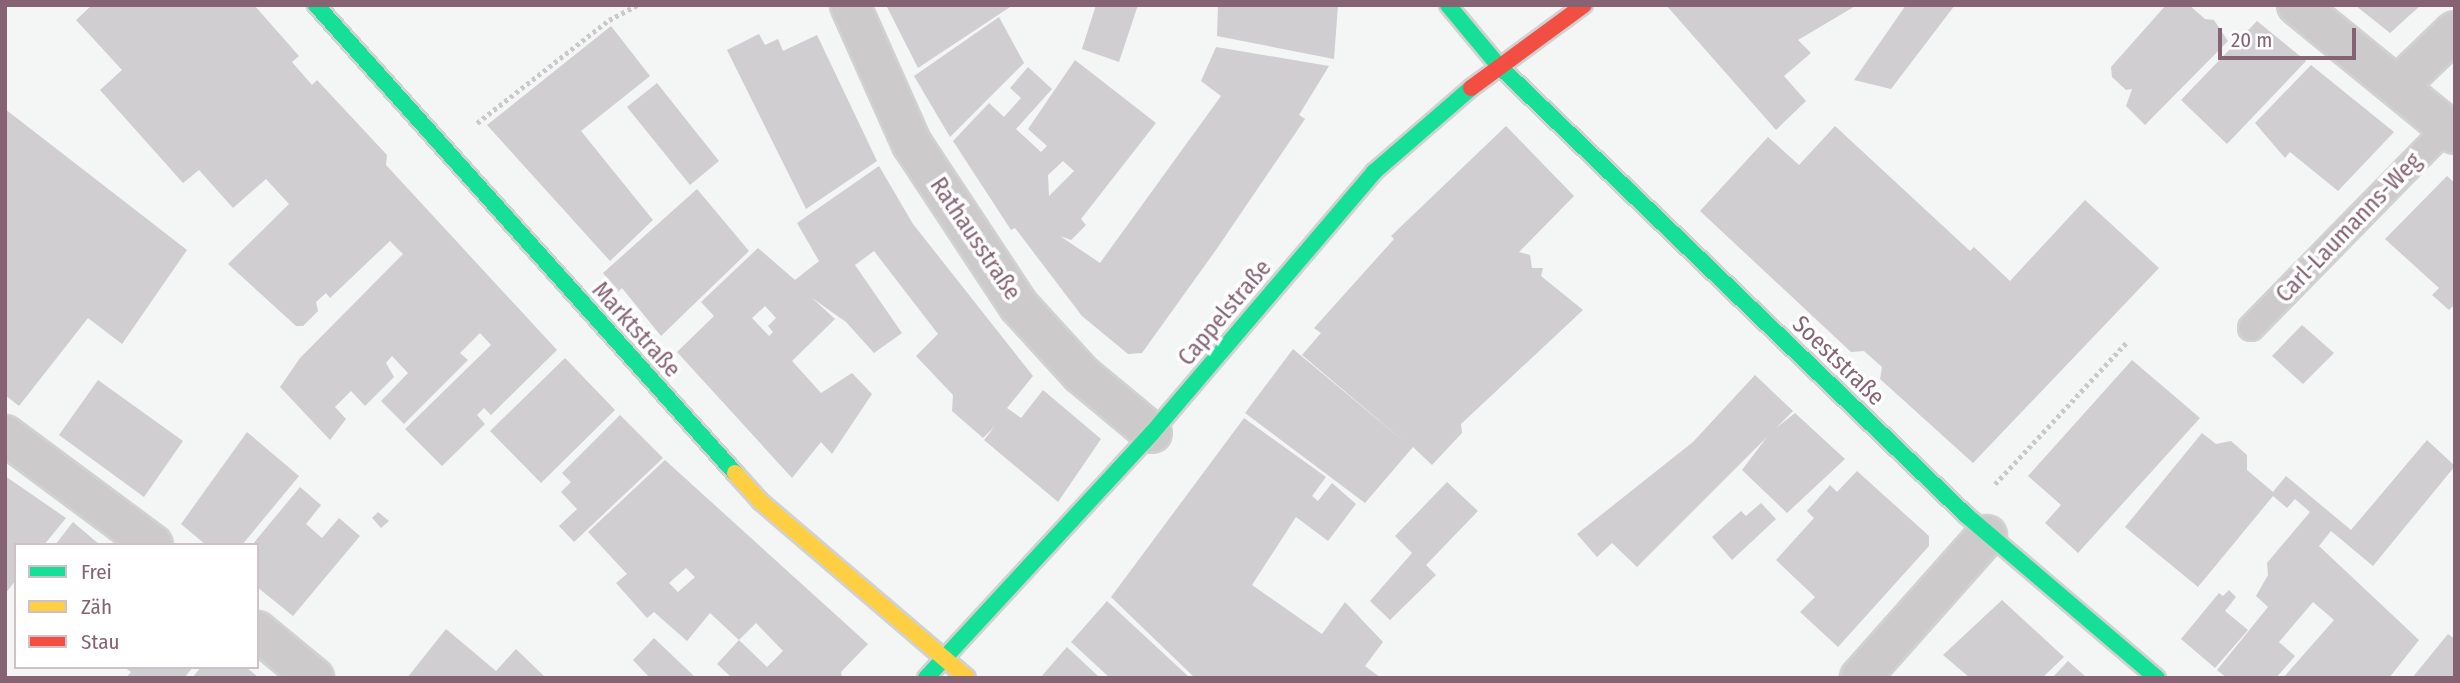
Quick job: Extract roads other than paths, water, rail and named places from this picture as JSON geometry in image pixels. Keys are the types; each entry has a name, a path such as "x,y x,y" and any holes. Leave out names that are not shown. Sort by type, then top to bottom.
{"street":[{"name":"Marktstraße","path":"316,5 760,501 967,678"},
{"name":"Rathausstraße","path":"849,5 912,144 1019,306 1081,374 1152,433"},
{"name":"Soeststraße","path":"1448,5 1498,65 1976,525 2157,678"},
{"name":"Cappelstraße","path":"926,678 947,659 1152,433 1374,172 1498,65 1584,5"},
{"path":"2297,5 2400,84 2451,131"},
{"path":"2400,84 2455,31"},
{"path":"5,435 150,543"},
{"path":"1860,678 1976,525"},
{"path":"259,633 314,678"}],"lane":[{"name":"Carl-Laumanns-Weg","path":"2251,328 2451,131"}]}
